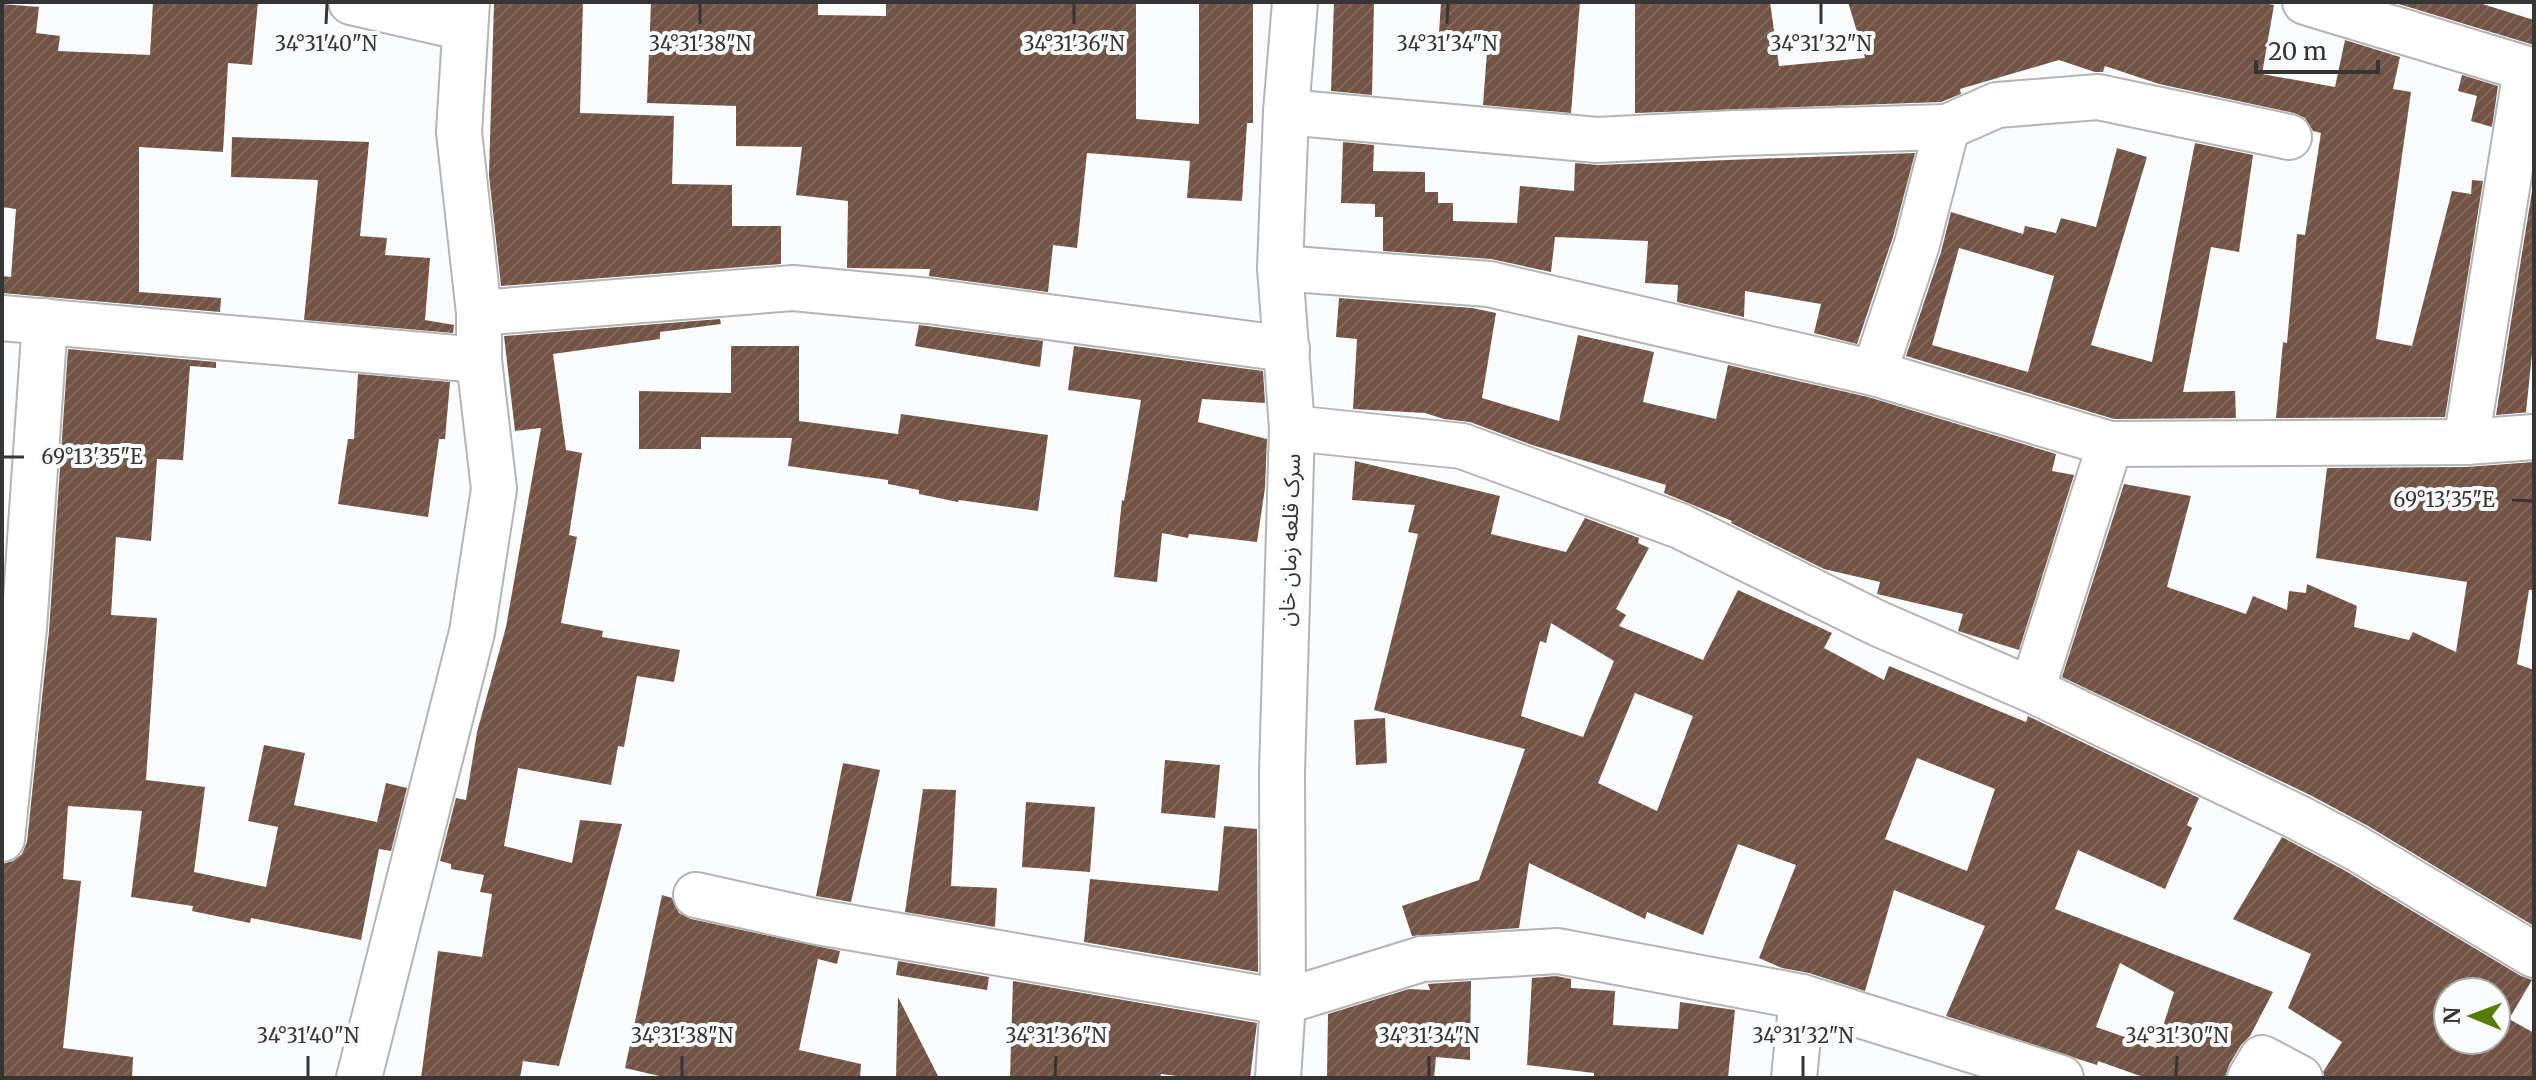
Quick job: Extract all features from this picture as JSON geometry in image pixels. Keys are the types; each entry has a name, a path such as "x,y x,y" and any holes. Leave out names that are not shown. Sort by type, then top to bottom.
{"street":[{"path":"351,2 466,15 459,132 494,489 472,632 359,1078"},
{"name":"سرک قلعه زمان خان","path":"1278,1078 1283,1002 1282,772 1292,428 1280,268 1286,112 1295,2"},
{"path":"2305,2 2530,70 2466,442"},
{"path":"1286,112 1597,140 1947,127 1997,105 2098,97 2289,137"},
{"path":"1874,373 1917,244 1947,127"},
{"path":"1280,268 1489,284 1874,373 2110,444 2466,442 2534,437"},
{"path":"479,313 793,288 929,301 1287,349"},
{"path":"2,318 479,360"},
{"path":"2,839 24,628 45,321"},
{"path":"1292,428 1462,446 1680,526 1879,624 2032,690 2299,818 2356,848 2534,955"},
{"path":"2032,690 2110,444"},
{"path":"696,895 818,922 1283,1002 1422,959 1558,951 1802,997 2061,1078"},
{"path":"1794,1078 1802,997"},
{"path":"2250,1078 2262,1058 2300,1078"}],"building":[{"path":"153,2 258,2 252,65 228,63 223,152 139,147 139,292 221,298 220,312 2,293 2,276 11,277 16,209 2,207 2,4 39,7 36,33 60,36 58,51 150,55"},
{"path":"494,2 583,2 580,113 674,116 672,184 732,185 732,226 781,226 781,264 501,286 489,175"},
{"path":"651,2 818,2 818,15 886,16 886,2 1136,2 1136,119 1199,124 1199,2 1253,2 1253,123 1247,123 1242,201 1187,198 1190,161 1087,153 1077,248 1053,245 1048,292 929,276 930,269 847,268 848,201 796,195 802,147 736,146 736,106 647,103"},
{"path":"1334,2 1374,2 1372,95 1331,91"},
{"path":"1441,2 1580,2 1571,113 1483,105 1488,38 1439,33"},
{"path":"1635,2 1770,2 1779,66 1865,58 1848,2 2257,2 2274,5 2262,74 2335,87 2345,40 2400,57 2393,89 2411,92 2376,339 2412,346 2452,191 2471,194 2472,180 2483,181 2445,417 2276,418 2283,342 2287,343 2297,234 2305,235 2321,133 2313,131 2305,118 2159,84 2105,66 2103,72 2095,72 2059,60 1960,89 1961,94 1941,102 1635,113"},
{"path":"2392,2 2476,2 2534,20 2534,45"},
{"path":"2462,75 2498,86 2492,127 2471,121 2477,96 2458,91"},
{"path":"232,137 369,142 360,236 387,238 385,255 430,258 425,320 454,325 453,333 304,320 318,180 231,177"},
{"path":"1343,142 1374,145 1373,171 1425,172 1425,192 1438,192 1438,203 1453,203 1453,221 1517,223 1520,186 1574,191 1575,163 1598,165 1915,153 1893,237 1857,344 1814,333 1821,304 1745,291 1744,317 1677,302 1678,285 1645,283 1648,241 1555,237 1551,272 1491,259 1383,251 1383,217 1375,217 1375,204 1341,203"},
{"path":"2195,143 2253,155 2239,252 2211,247 2183,392 2235,391 2236,418 2114,419 1906,356 1951,212 2023,234 2025,226 2056,233 2061,218 2096,227 2117,148 2147,157 2091,345 2152,362","holes":["1959,248 2054,276 2028,372 1932,345"]},
{"path":"2533,185 2534,334 2526,412 2530,412 2496,415"},
{"path":"1339,298 1472,308 1496,313 1482,398 1559,421 1578,335 1654,352 1643,402 1716,419 1728,365 1868,397 2056,454 2052,471 2074,475 2019,650 1958,631 1963,614 1877,594 1880,582 1824,569 1732,521 1664,493 1666,485 1532,445 1470,422 1425,413 1353,409 1357,339 1336,337"},
{"path":"720,319 721,324 660,332 660,339 553,354 566,450 582,453 569,535 577,537 561,623 603,631 602,637 680,650 674,682 637,676 624,747 618,746 611,785 518,768 504,846 572,863 580,820 622,824 559,1066 523,1061 520,1078 421,1078 438,951 482,957 492,894 480,892 484,875 451,869 451,864 440,861 456,798 466,800 477,732 506,627 541,428 515,431 504,336"},
{"path":"919,325 1043,341 1040,367 915,346"},
{"path":"731,346 799,346 799,421 898,434 901,414 1048,435 1038,511 958,502 919,494 919,490 888,484 888,480 788,466 792,438 701,437 701,449 639,449 639,391 731,393"},
{"path":"1074,346 1263,371 1265,403 1202,399 1198,422 1267,439 1265,488 1257,542 1189,534 1188,538 1162,533 1157,582 1114,577 1122,500 1141,400 1068,390"},
{"path":"68,349 216,362 216,368 190,366 183,460 157,459 151,541 116,537 111,615 157,618 146,780 205,787 194,872 266,887 278,827 248,821 264,745 305,753 294,805 377,822 386,783 407,788 391,851 379,849 361,940 251,918 250,923 192,911 193,906 131,897 142,811 68,806 63,879 81,881 63,1048 133,1057 132,1078 2,1078 2,864 22,854 27,842 49,631"},
{"path":"358,374 450,382 445,439 439,439 428,517 338,504 348,439 354,439"},
{"path":"1355,461 1500,496 1491,534 1566,552 1585,518 1639,538 1638,543 1649,548 1616,609 1626,615 1619,626 1703,660 1738,590 1832,633 1824,648 1884,680 1889,666 2026,722 2028,716 2199,798 2187,825 2192,828 2165,889 2078,850 2055,909 2273,992 2250,1036 2229,1065 2225,1078 2146,1078 1946,1016 1985,926 1894,890 1865,991 1782,968 1759,958 1796,865 1738,844 1703,935 1647,912 1645,919 1529,863 1519,928 1412,936 1402,906 1479,880 1525,749 1374,710 1418,534 1408,532 1415,505 1352,500","holes":["1551,623 1614,661 1583,737 1521,716 1540,641 1546,643","1635,693 1693,716 1657,811 1598,783","1917,758 1995,789 1967,871 1885,839","2120,963 2174,992 2156,1048 2096,1027"]},
{"path":"2534,462 2534,590 2529,590 2517,664 2534,670 2534,926 2368,826 2310,795 2062,677 2124,484 2191,496 2167,587 2246,614 2253,596 2287,610 2289,591 2306,593 2307,584 2357,606 2354,627 2409,640 2413,632 2456,652 2467,582 2316,558 2327,468 2466,467"},
{"path":"1385,718 1387,763 1356,765 1354,720"},
{"path":"1165,760 1220,765 1215,818 1161,813"},
{"path":"843,763 880,770 851,902 816,896"},
{"path":"923,789 956,790 951,886 997,888 995,927 905,912"},
{"path":"1026,802 1095,807 1090,872 1022,867"},
{"path":"1224,826 1257,829 1258,972 1084,942 1090,879 1218,891"},
{"path":"2282,837 2532,980 2512,1014 2512,976 2432,976 2432,1056 2512,1056 2512,1021 2534,1033 2534,1078 2325,1078 2323,1072 2342,1042 2288,1008 2311,954 2233,919"},
{"path":"662,895 672,898 679,913 691,919 840,951 837,964 818,959 799,1050 861,1064 860,1078 668,1078 625,1068"},
{"path":"898,961 989,977 987,990 896,975"},
{"path":"1556,976 1571,979 1571,988 1615,991 1613,1025 1678,1029 1680,1002 1735,1010 1728,1078 1594,1078 1594,1073 1527,1065 1532,978"},
{"path":"1013,981 1257,1023 1250,1078 1194,1078 1161,1074 1160,1078 1010,1078"},
{"path":"1471,981 1470,1060 1436,1057 1434,1078 1327,1078 1328,1014 1409,989 1430,990 1428,984"},
{"path":"898,997 939,1078 896,1078"}]}
